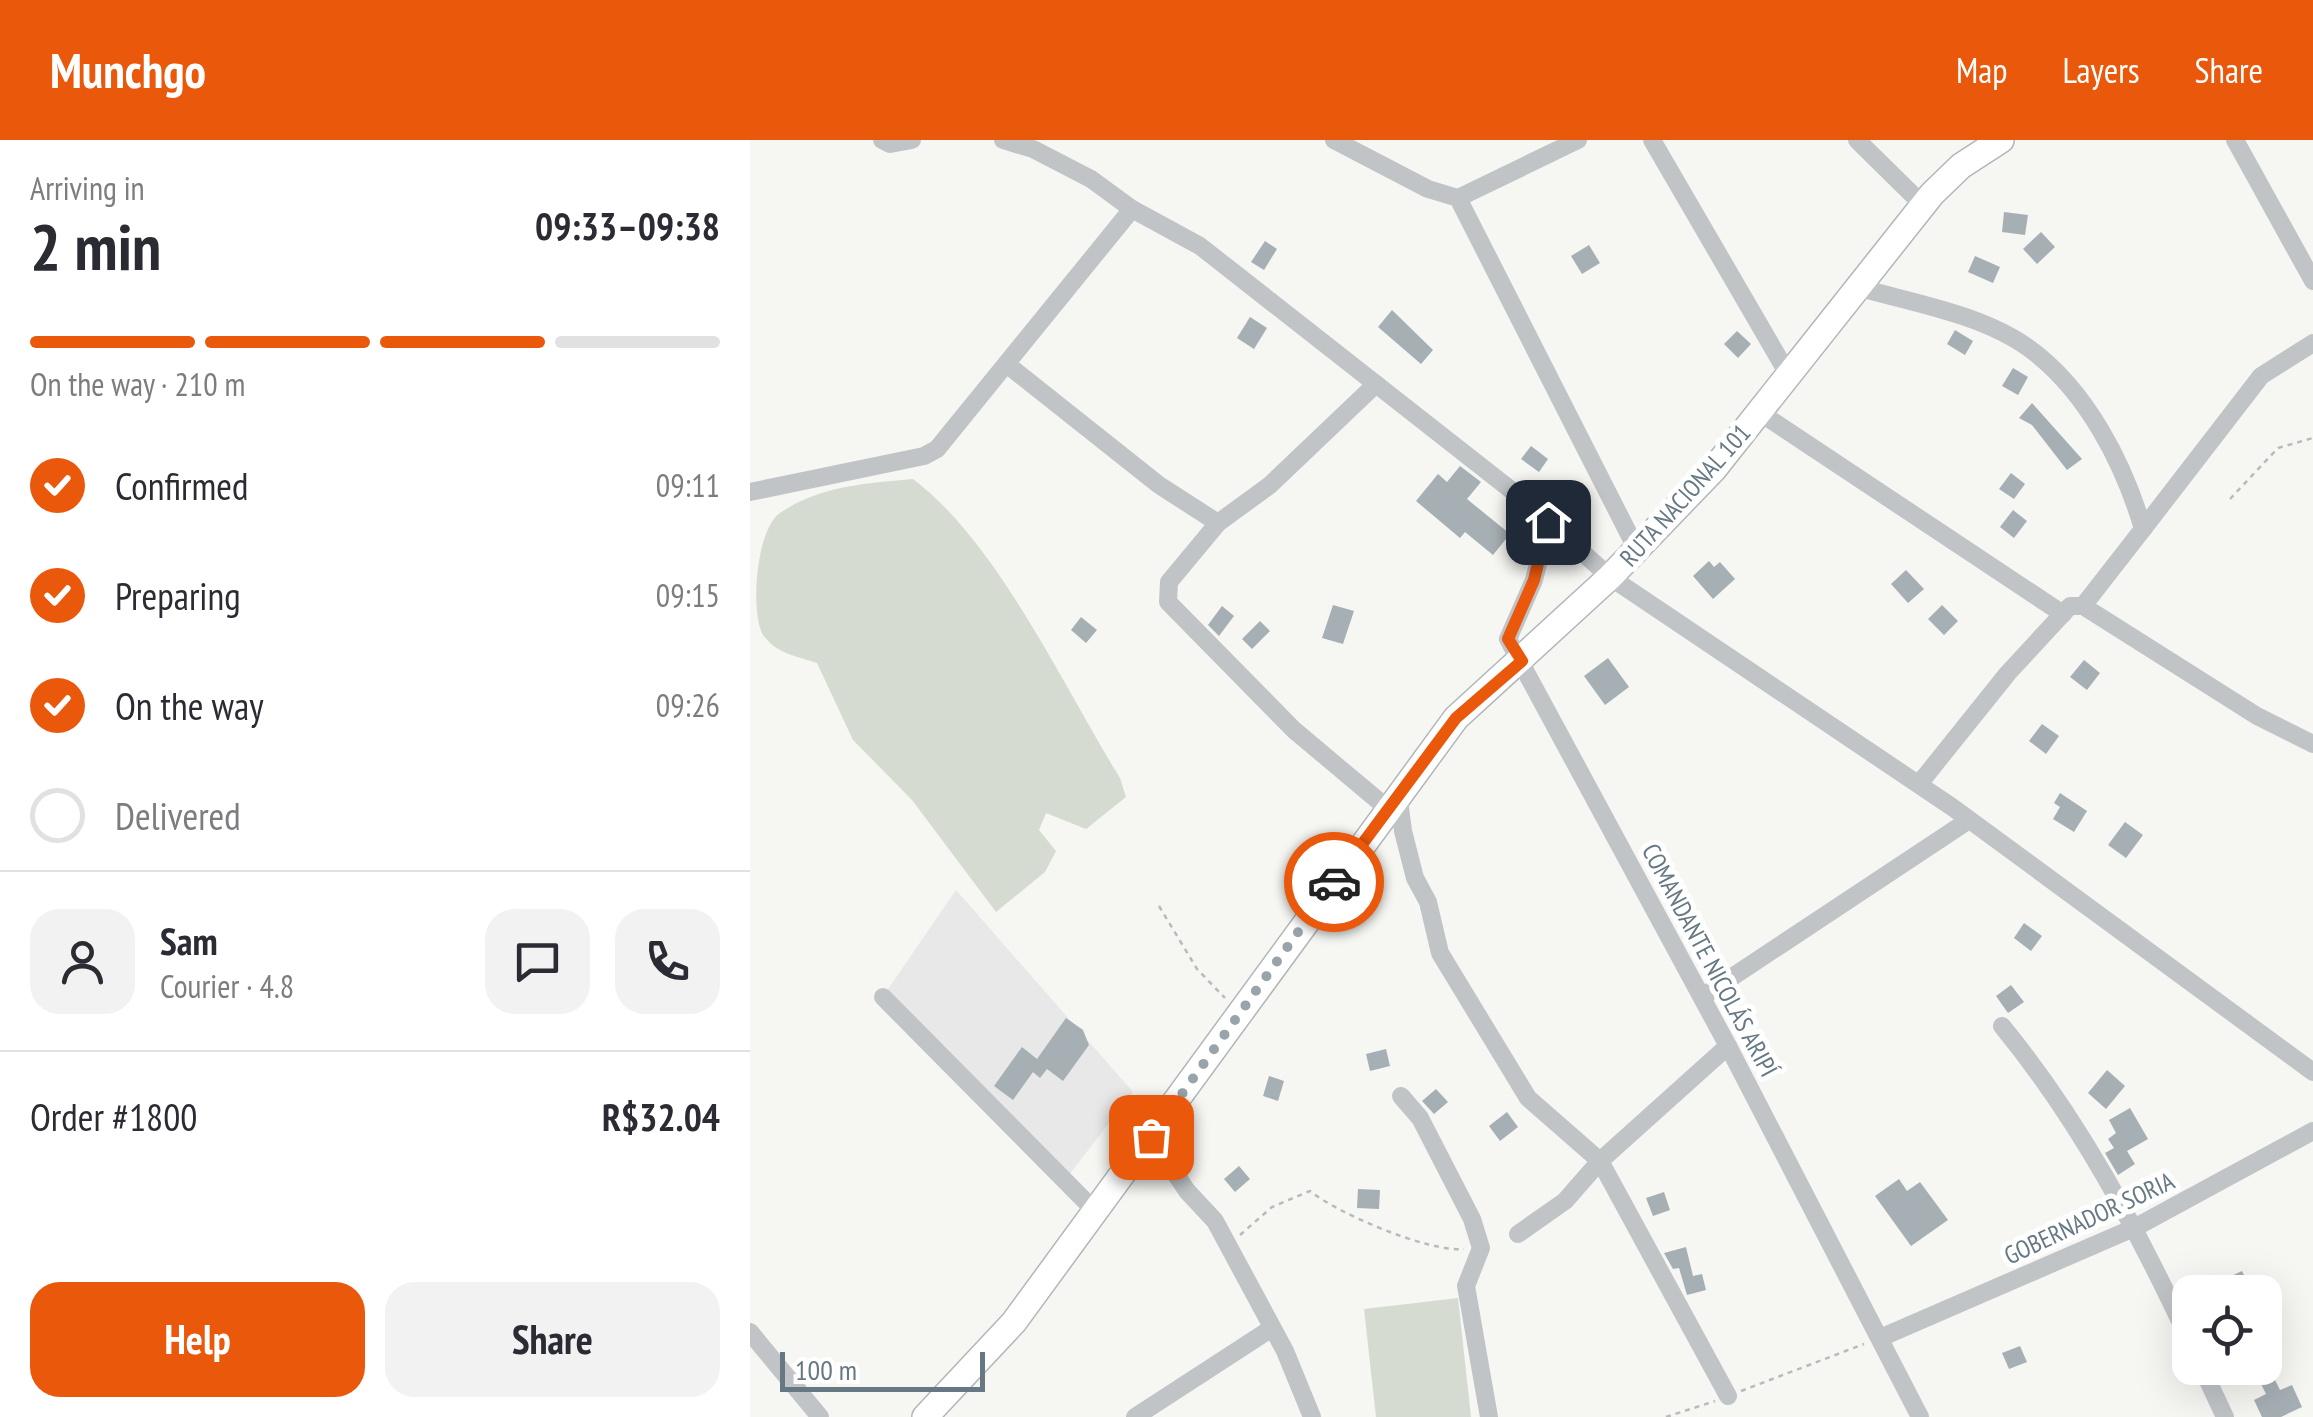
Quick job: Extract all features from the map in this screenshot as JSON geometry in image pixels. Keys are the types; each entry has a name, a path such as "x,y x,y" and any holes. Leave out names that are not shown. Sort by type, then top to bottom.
{"main road":[{"name":"RUTA NACIONAL 101","path":"925,1417 1014,1322 1392,800 1456,718 1610,577 1714,470 1923,205 1961,166 2001,140"}],"street":[{"path":"882,140 906,141"},
{"path":"1003,140 1034,149 1090,179 1132,209 1200,246 1548,522 1610,577 1919,784 2313,1072"},
{"path":"1334,140 1428,188 1458,198 1578,140"},
{"path":"1652,140 1788,374"},
{"path":"1857,140 1923,205"},
{"path":"2235,140 2313,282"},
{"path":"1458,198 1637,550"},
{"path":"750,492 924,456 954,432 1132,209"},
{"path":"1858,286 1976,322 2030,349 2070,388 2105,436 2144,529"},
{"path":"2083,606 2261,376 2313,344"},
{"path":"1009,366 1159,485 1218,523"},
{"path":"1376,384 1270,485 1218,523 1168,582 1168,602 1294,730 1392,800 1416,878 1428,902 1440,952 1528,1098 1600,1160 1728,1396"},
{"path":"1758,412 2063,614"},
{"name":"COMANDANTE NICOLÁS ARIPÍ","path":"1548,522 1534,580 1508,639 1728,1046 1920,1417"},
{"path":"1919,784 2008,672 2070,606 2083,606 2256,716 2313,744"},
{"path":"1702,997 1970,820"},
{"path":"884,997 1096,1212"},
{"path":"2002,1026 2031,1061 2136,1227 2172,1304"},
{"path":"1518,1234 1566,1201 1600,1160 1728,1046"},
{"path":"1400,1096 1420,1118 1472,1219 1481,1248 1466,1286 1488,1417"},
{"name":"GOBERNADOR SORIA","path":"1880,1338 2136,1227 2313,1131"},
{"path":"1151,1137 1187,1190 1215,1221 1272,1328 1312,1417"},
{"path":"1135,1417 1272,1328"},
{"path":"750,1332 820,1417"},
{"path":"2210,1385 2225,1417"}],"path":[{"path":"2230,498 2278,448 2313,438"},
{"path":"1159,906 1198,969 1240,1013"},
{"path":"1227,1246 1272,1207 1296,1193 1310,1191 1335,1210 1358,1220 1456,1250 1481,1248"},
{"path":"1666,1417 1880,1338"}],"shaded area":[{"path":"913,479 944,506 1001,577 1120,778 1126,797 1086,829 1046,813 1039,830 1056,851 1045,872 996,912 912,800 853,740 817,663 774,646 759,624 756,591 761,553 765,536 780,513 827,491"},
{"path":"956,890 1133,1092 1062,1184 884,995"},
{"path":"1458,1298 1471,1417 1376,1417 1364,1309"}],"building":[{"path":"2004,212 2028,215 2025,235 2002,232"},
{"path":"2041,232 2055,247 2037,264 2023,249"},
{"path":"1265,241 1277,249 1264,270 1251,262"},
{"path":"1589,245 1600,263 1582,274 1571,256"},
{"path":"1975,256 2000,267 1993,283 1968,272"},
{"path":"1392,310 1433,350 1421,364 1378,327"},
{"path":"1250,317 1267,328 1254,349 1237,338"},
{"path":"1955,330 1973,341 1965,355 1947,344"},
{"path":"1737,331 1751,344 1738,358 1724,344"},
{"path":"2013,368 2028,377 2018,395 2002,386"},
{"path":"2032,403 2082,459 2067,470 2032,425 2019,418"},
{"path":"1531,446 1548,459 1539,472 1521,459"},
{"path":"1460,466 1481,482 1467,499 1510,534 1493,555 1465,532 1460,538 1416,501 1438,474 1447,482"},
{"path":"2011,473 2025,484 2014,499 1999,489"},
{"path":"2013,510 2027,521 2014,538 2000,527"},
{"path":"1709,561 1714,567 1720,562 1735,579 1713,599 1693,576"},
{"path":"1906,570 1924,589 1908,603 1891,584"},
{"path":"1333,605 1354,611 1343,644 1322,638"},
{"path":"1942,605 1958,621 1944,635 1928,619"},
{"path":"1222,606 1234,616 1219,636 1208,625"},
{"path":"1081,617 1097,630 1086,643 1071,630"},
{"path":"1260,621 1270,631 1252,649 1242,639"},
{"path":"1608,658 1629,687 1605,705 1584,676"},
{"path":"2084,660 2100,673 2087,690 2070,677"},
{"path":"2042,724 2059,736 2046,754 2029,741"},
{"path":"2060,793 2087,811 2074,832 2053,819 2060,807 2054,803"},
{"path":"2125,822 2143,835 2126,858 2108,845"},
{"path":"2024,923 2042,936 2031,951 2014,938"},
{"path":"2011,985 2024,1002 2008,1013 1996,996"},
{"path":"1066,1018 1083,1030 1089,1045 1063,1081 1047,1069 1040,1078 1033,1072 1013,1100 994,1086 1022,1047 1037,1059"},
{"path":"1386,1049 1390,1066 1370,1071 1366,1054"},
{"path":"2107,1070 2125,1086 2106,1109 2088,1093"},
{"path":"1269,1076 1284,1081 1278,1101 1263,1096"},
{"path":"1436,1089 1448,1102 1434,1114 1422,1101"},
{"path":"2130,1108 2148,1139 2127,1151 2135,1164 2118,1175 2105,1153 2114,1148 2108,1139 2116,1133 2109,1120"},
{"path":"1507,1112 1518,1127 1500,1141 1489,1126"},
{"path":"1239,1166 1250,1179 1235,1192 1224,1179"},
{"path":"1899,1179 1907,1191 1920,1182 1948,1220 1911,1246 1875,1196"},
{"path":"1358,1189 1380,1190 1379,1209 1357,1208"},
{"path":"1664,1192 1670,1210 1653,1216 1646,1198"},
{"path":"1686,1247 1693,1276 1702,1274 1706,1290 1687,1295 1679,1268 1673,1269 1664,1253"},
{"path":"2020,1346 2027,1362 2009,1369 2002,1353"},
{"path":"2262,1385 2278,1385 2280,1390 2292,1385 2302,1407 2281,1417 2262,1417 2254,1400 2266,1394"}],"way so far":[{"path":"1151,1137 1334,882"}],"route":[{"path":"1334,882 1456,718 1522,661 1508,639 1534,580 1548,522"}]}
